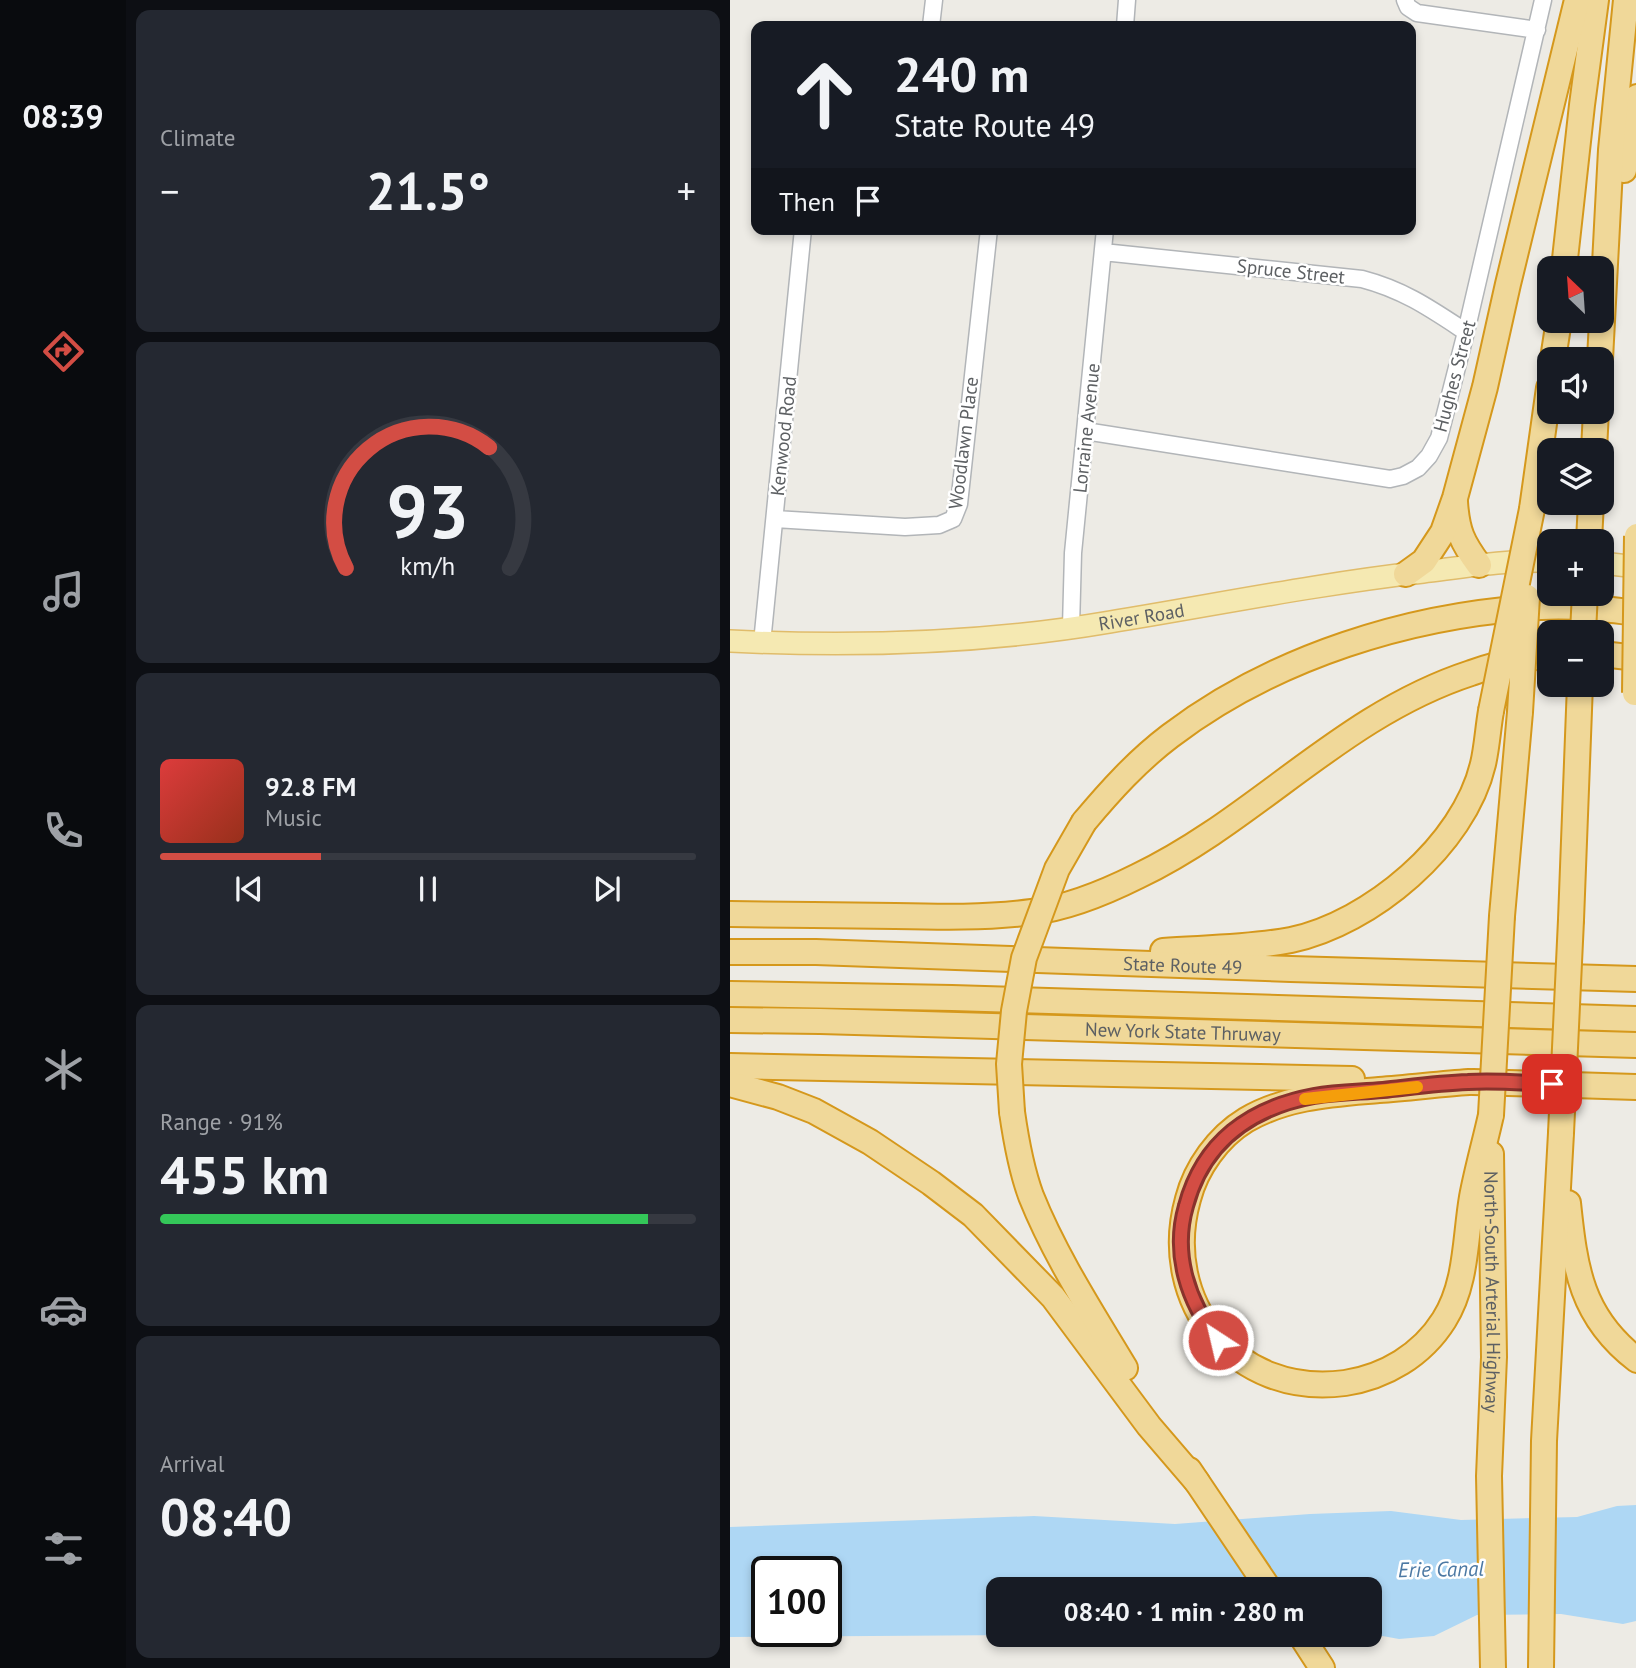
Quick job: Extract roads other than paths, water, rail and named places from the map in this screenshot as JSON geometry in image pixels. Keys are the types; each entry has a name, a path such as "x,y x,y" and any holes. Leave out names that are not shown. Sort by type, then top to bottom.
{"highway":[{"path":"1406,574 1424,561 1443,532 1455,498 1485,387 1577,0"},
{"path":"1565,256 1596,0"},
{"path":"1605,256 1611,150 1627,0"},
{"path":"1606,256 1636,97"},
{"path":"1057,960 1291,940 1346,920 1381,900 1413,875 1449,832 1469,799 1483,765 1491,711 1532,509 1544,424"},
{"path":"1455,498 1456,523 1463,544 1479,565"},
{"name":"North-South Arterial Highway","path":"1493,1664 1489,1476 1494,1370 1491,1115 1502,916 1520,712 1532,509"},
{"path":"1636,536 1636,699"},
{"path":"1261,1577 1132,1379 1067,1270 1031,1196 1018,1150 1009,1064 1014,1011 1025,958 1057,869 1084,822 1133,769 1168,738 1228,697 1296,664 1367,638 1424,623 1494,612 1542,607 1592,608 1636,613"},
{"path":"1614,655 1636,658"},
{"path":"730,914 969,917 1034,912 1082,899 1138,876 1200,840 1367,721 1408,698 1454,678 1498,664 1537,658"},
{"path":"1541,1668 1544,1441 1561,1132 1580,697"},
{"name":"State Route 49","path":"730,952 816,952 1636,979"},
{"name":"New York State Thruway","path":"730,994 1636,1018"},
{"name":"New York State Thruway","path":"730,1020 1636,1045"},
{"path":"730,1066 1636,1087"},
{"path":"1469,1082 1315,1096 1277,1106 1246,1120 1223,1139 1204,1161 1192,1184 1182,1219 1180,1251 1187,1286 1202,1320 1218,1340 1242,1361 1263,1373 1295,1383 1329,1385 1366,1380 1389,1370 1414,1353 1445,1319 1459,1289 1472,1196 1491,1115"},
{"path":"730,1084 778,1097 814,1111 870,1142 973,1215 1053,1297 1149,1426 1197,1482"},
{"path":"1561,1132 1580,1282 1595,1317 1615,1344 1636,1360"},
{"path":"1308,1647 1320,1665"}],"main road":[{"name":"River Road","path":"730,641 843,643 970,638 1071,627 1406,574 1537,560"},
{"path":"1614,564 1636,567"}],"street":[{"path":"932,21 934,0"},
{"path":"1125,21 1127,0"},
{"path":"1405,0 1408,7 1417,13 1537,30"},
{"name":"Hughes Street","path":"1085,431 1390,479 1418,468 1429,456 1439,438 1543,0"},
{"name":"Kenwood Road","path":"762,643 802,235"},
{"name":"Woodlawn Place","path":"775,519 905,527 939,526 953,519 959,504 988,235"},
{"name":"Lorraine Avenue","path":"1071,627 1073,553 1104,235"},
{"name":"Spruce Street","path":"1103,252 1362,279 1390,286 1413,297 1466,332"}],"water":[{"name":"Erie Canal","path":"1636,1505 1636,1621 1623,1624 1561,1614 1477,1615 1434,1636 1399,1639 1382,1636 1382,1577 986,1577 986,1635 842,1636 842,1556 751,1556 751,1637 730,1637 730,1527 1034,1516 1175,1524 1391,1511 1461,1520 1577,1517 1617,1506"}]}
